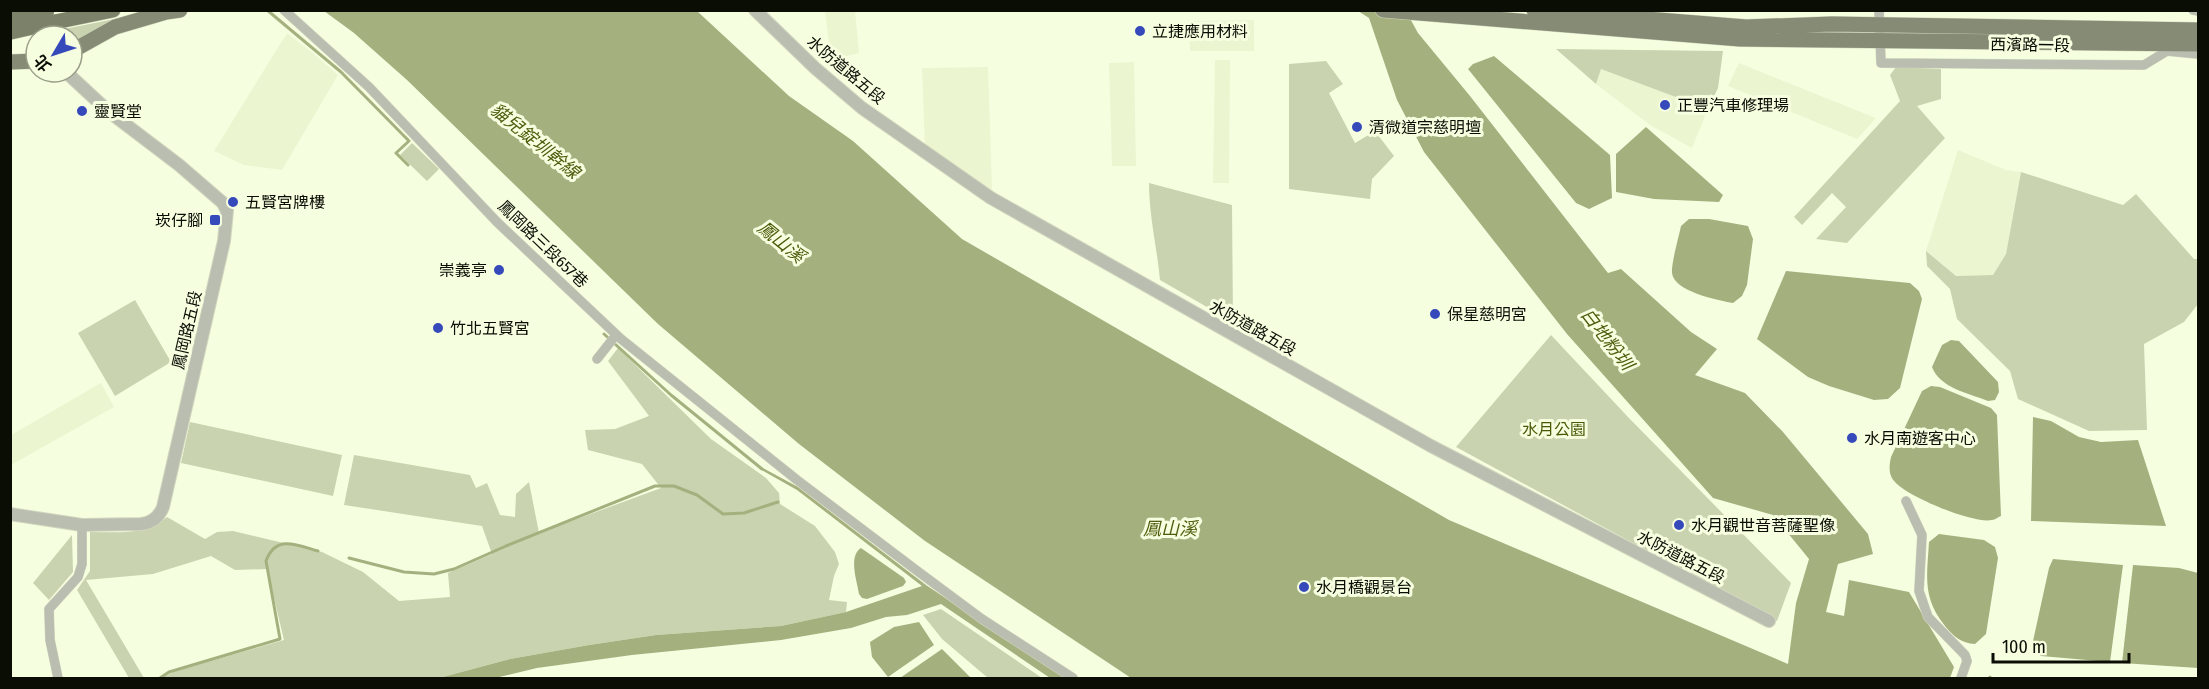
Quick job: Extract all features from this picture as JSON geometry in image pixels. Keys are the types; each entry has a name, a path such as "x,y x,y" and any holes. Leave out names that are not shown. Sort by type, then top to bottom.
{"highway":[{"path":"10,18 113,10"},
{"path":"11,32 51,15"}],"main road":[{"name":"西濱路一段","path":"1383,10 1740,39 1880,25"},
{"name":"西濱路一段","path":"1534,10 1746,27 1880,25 2145,37"},
{"path":"84,44 115,27 173,11"},
{"path":"2145,37 2199,30"},
{"path":"2145,37 2199,44"}],"street":[{"path":"23,10 33,24"},
{"name":"鳳岡路三段657巷","path":"284,10 369,87 497,222 616,335 797,480 977,615 1073,678"},
{"name":"水防道路五段","path":"755,10 815,68 862,108 991,198 1431,446 1769,621"},
{"path":"2193,10 2199,11"},
{"name":"西濱路一段","path":"1880,25 1881,63 2144,65 2167,51 2199,54"},
{"name":"鳳岡路五段","path":"10,514 82,525 146,524 161,512 222,256 227,211 223,203 179,165 108,111 79,84"},
{"path":"597,359 616,335"},
{"path":"1906,501 1922,535 1920,591 1928,617 1965,655 1967,661 1962,678"},
{"path":"58,678 50,640 48,609 78,577 82,564 82,525"}],"shaded area":[{"path":"825,11 855,11 859,53 831,60"},
{"path":"1254,20 1254,51 1190,51 1189,21"},
{"path":"287,33 338,75 282,170 244,165 214,151"},
{"path":"1215,60 1230,60 1229,183 1213,183"},
{"path":"1134,62 1136,166 1112,166 1109,63"},
{"path":"1739,63 1876,118 1857,139 1728,86"},
{"path":"988,67 992,189 961,175 925,147 922,68"},
{"path":"1601,68 1708,109 1692,148 1650,125 1596,84"},
{"path":"1958,150 2006,170 2021,172 2006,254 1993,275 1956,276 1926,251"},
{"path":"101,383 114,407 11,465 11,435"}],"green space":[{"path":"36,11 45,11 55,24 47,24"},
{"path":"150,12 84,39 84,25"},
{"path":"1556,49 1723,51 1718,88 1708,109 1601,69 1596,84"},
{"path":"1326,61 1343,84 1329,93 1355,143 1375,131 1394,156 1372,179 1370,199 1289,189 1289,64"},
{"path":"1896,67 1941,69 1941,99 1917,106 1945,138 1847,243 1816,239 1846,207 1832,193 1802,225 1794,217 1900,101 1890,75"},
{"path":"412,143 439,169 427,181 400,155"},
{"path":"2021,172 2123,205 2136,194 2194,259 2198,259 2198,304 2184,322 2144,344 2147,430 2089,431 2018,399 2010,371 1957,319 1950,289 1927,266 1926,251 1956,276 1993,275 2006,254"},
{"path":"1149,183 1232,205 1233,322 1160,280"},
{"path":"135,300 171,362 115,396 78,333"},
{"name":"水月公園","path":"1551,335 1791,583 1777,621 1456,447"},
{"path":"618,348 711,439 766,478 779,493 780,504 815,526 835,552 839,564 829,600 847,602 846,612 781,626 656,635 589,645 510,659 439,678 160,678 176,671 284,640 267,569 235,570 211,556 153,574 86,580 144,678 129,678 77,590 90,571 90,532 130,532 149,527 167,517 205,539 217,532 233,531 322,552 363,572 399,601 450,597 448,573 492,554 482,526 344,505 354,455 470,475 476,488 487,483 500,515 515,517 516,494 529,482 539,533 661,488 642,464 588,450 585,430 615,429 649,416 608,361"},
{"path":"190,422 342,455 333,496 181,463"},
{"path":"72,535 73,572 49,600 33,583"},
{"path":"941,609 1042,678 988,678 942,639 923,615"}],"water":[{"name":"鳳山溪","path":"324,11 697,11 789,96 853,141 962,239 1449,520 1788,664 1796,603 1809,559 1773,515 1713,498 1567,334 1424,152 1397,100 1369,18 1358,11 1406,11 1418,33 1608,273 1621,269 1691,332 1717,349 1695,375 1745,393 1783,432 1868,534 1873,554 1838,564 1826,612 1844,616 1849,580 1909,592 1954,667 1950,678 1131,678 925,541 799,444 658,324 407,80 354,33"},
{"path":"1494,56 1610,155 1612,198 1589,209 1576,203 1468,69 1473,64"},
{"path":"1646,127 1723,195 1719,202 1654,199 1616,192 1616,154"},
{"path":"1689,219 1709,219 1748,226 1753,239 1747,285 1742,296 1733,303 1698,294 1675,280 1672,269 1681,226"},
{"path":"1786,271 1910,283 1919,291 1922,299 1900,388 1888,399 1874,400 1808,377 1757,339"},
{"path":"1951,340 1959,341 1998,382 1999,392 1995,400 1988,401 1955,389 1936,374 1932,367 1942,345"},
{"path":"1931,386 1940,387 1991,408 1997,415 2001,516 1992,520 1983,520 1957,514 1903,489 1890,474 1891,457 1922,391"},
{"path":"2033,417 2051,421 2079,437 2101,442 2138,440 2166,526 2031,521"},
{"path":"761,467 798,487 926,585 1065,678 1050,678 941,604 907,615 886,617 851,628 781,640 632,655 537,668 495,678 439,678 510,659 589,645 656,635 781,626 846,612 922,586 797,490 760,469"},
{"path":"1939,534 1984,540 1995,547 1998,558 1986,634 1975,644 1958,639 1945,626 1929,596 1927,576 1929,542"},
{"path":"861,548 904,578 906,582 903,586 867,599 862,598 859,594 854,563 857,552"},
{"path":"2053,559 2123,565 2110,662 2041,656 2033,650 2049,568"},
{"path":"2133,565 2179,568 2198,573 2198,668 2122,663"},
{"path":"919,622 934,645 888,677 872,657 870,642 894,627"},
{"path":"942,649 971,678 900,678"}],"waterway":[{"path":"267,10 341,72 409,141 396,153 408,165"},
{"path":"604,334 671,395 762,469"},
{"path":"349,558 404,572 434,574 454,569 655,486 674,486 697,495 723,514 744,513 778,502"},
{"path":"160,678 169,672 280,639 266,561 275,547 281,544 295,544 318,551"}],"place":[{"name":"立捷應用材料","path":"1140,31"},
{"name":"正豐汽車修理場","path":"1665,105"},
{"name":"靈賢堂","path":"82,111"},
{"name":"清微道宗慈明壇","path":"1357,127"},
{"name":"五賢宮牌樓","path":"233,202"},
{"name":"崁仔腳","path":"215,220"},
{"name":"崇義亭","path":"499,270"},
{"name":"保星慈明宮","path":"1435,314"},
{"name":"竹北五賢宮","path":"438,328"},
{"name":"水月南遊客中心","path":"1852,438"},
{"name":"水月觀世音菩薩聖像","path":"1679,525"},
{"name":"水月橋觀景台","path":"1304,587"}],"water label":[{"name":"貓兒錠圳幹線","path":"535,141"},
{"name":"白地粉圳","path":"1607,339"}]}
